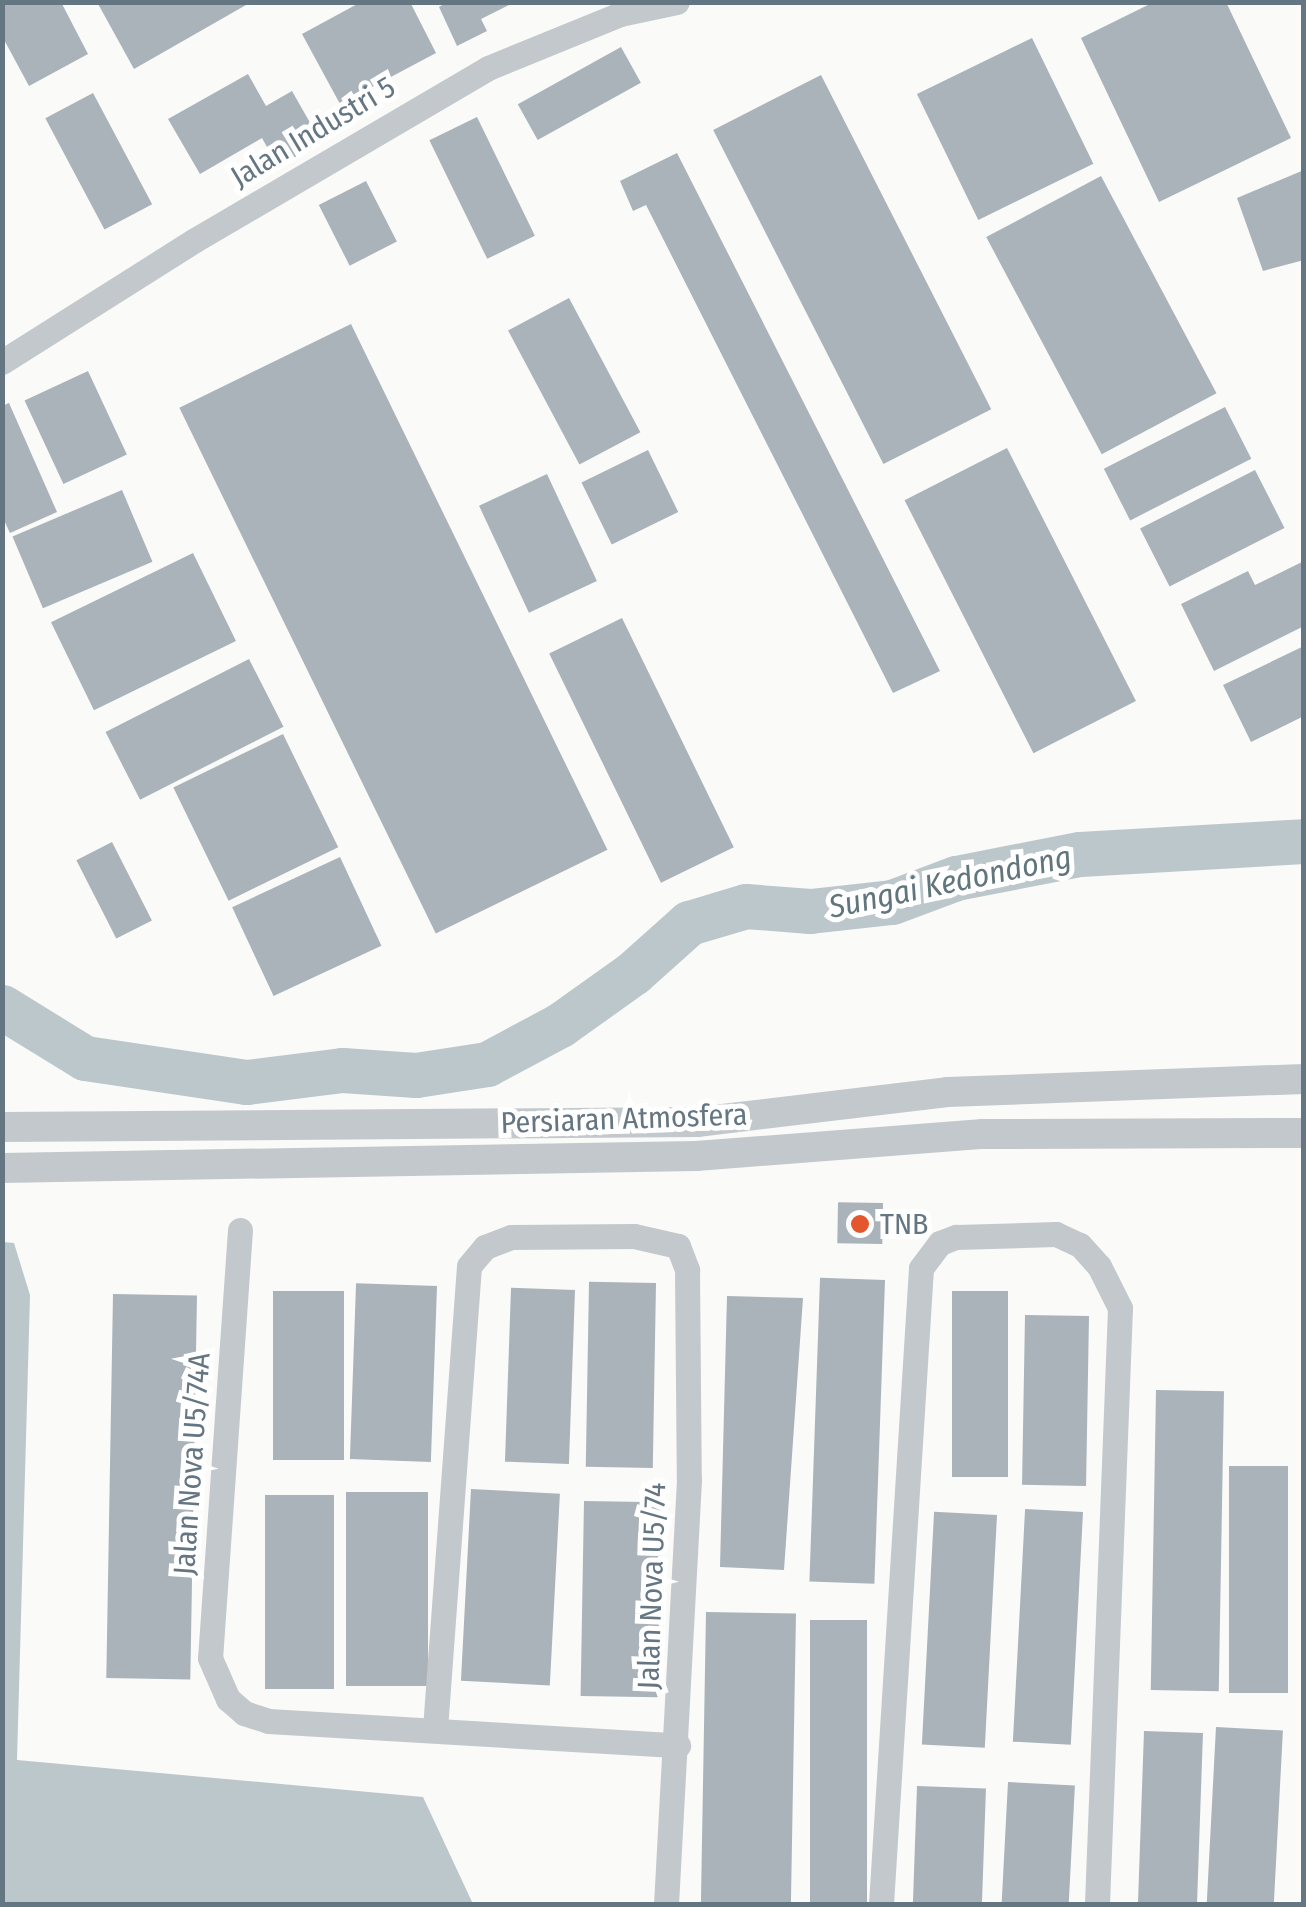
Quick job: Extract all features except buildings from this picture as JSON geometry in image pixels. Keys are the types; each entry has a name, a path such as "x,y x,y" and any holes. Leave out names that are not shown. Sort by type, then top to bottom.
{"street":[{"name":"Jalan Industri 5","path":"2,362 195,240 488,68 620,14 677,2"},
{"name":"Persiaran Atmosfera","path":"2,1127 698,1122 947,1092 1304,1080"},
{"name":"Persiaran Atmosfera","path":"2,1168 696,1156 984,1134 1304,1133"},
{"name":"Jalan Nova U5/74A","path":"240,1230 210,1658 228,1699 244,1714 268,1720 435,1728"},
{"path":"881,1904 921,1268 940,1243 956,1238 1056,1234 1080,1245 1099,1266 1120,1308 1097,1904"},
{"name":"Jalan Nova U5/74","path":"435,1728 469,1266 485,1248 512,1238 634,1236 678,1246 687,1270 689,1480 678,1746 666,1904"},
{"path":"435,1728 678,1746"}],"shaded area":[{"path":"3,1242 14,1243 30,1295 17,1760 423,1797 473,1904 3,1904"}],"waterway":[{"name":"Sungai Kedondong","path":"2,1007 85,1058 246,1082 342,1070 416,1075 487,1064 560,1025 633,973 689,923 746,906 810,911 892,902 956,878 1080,854 1304,841"}],"place":[{"name":"TNB","path":"860,1224"}]}
